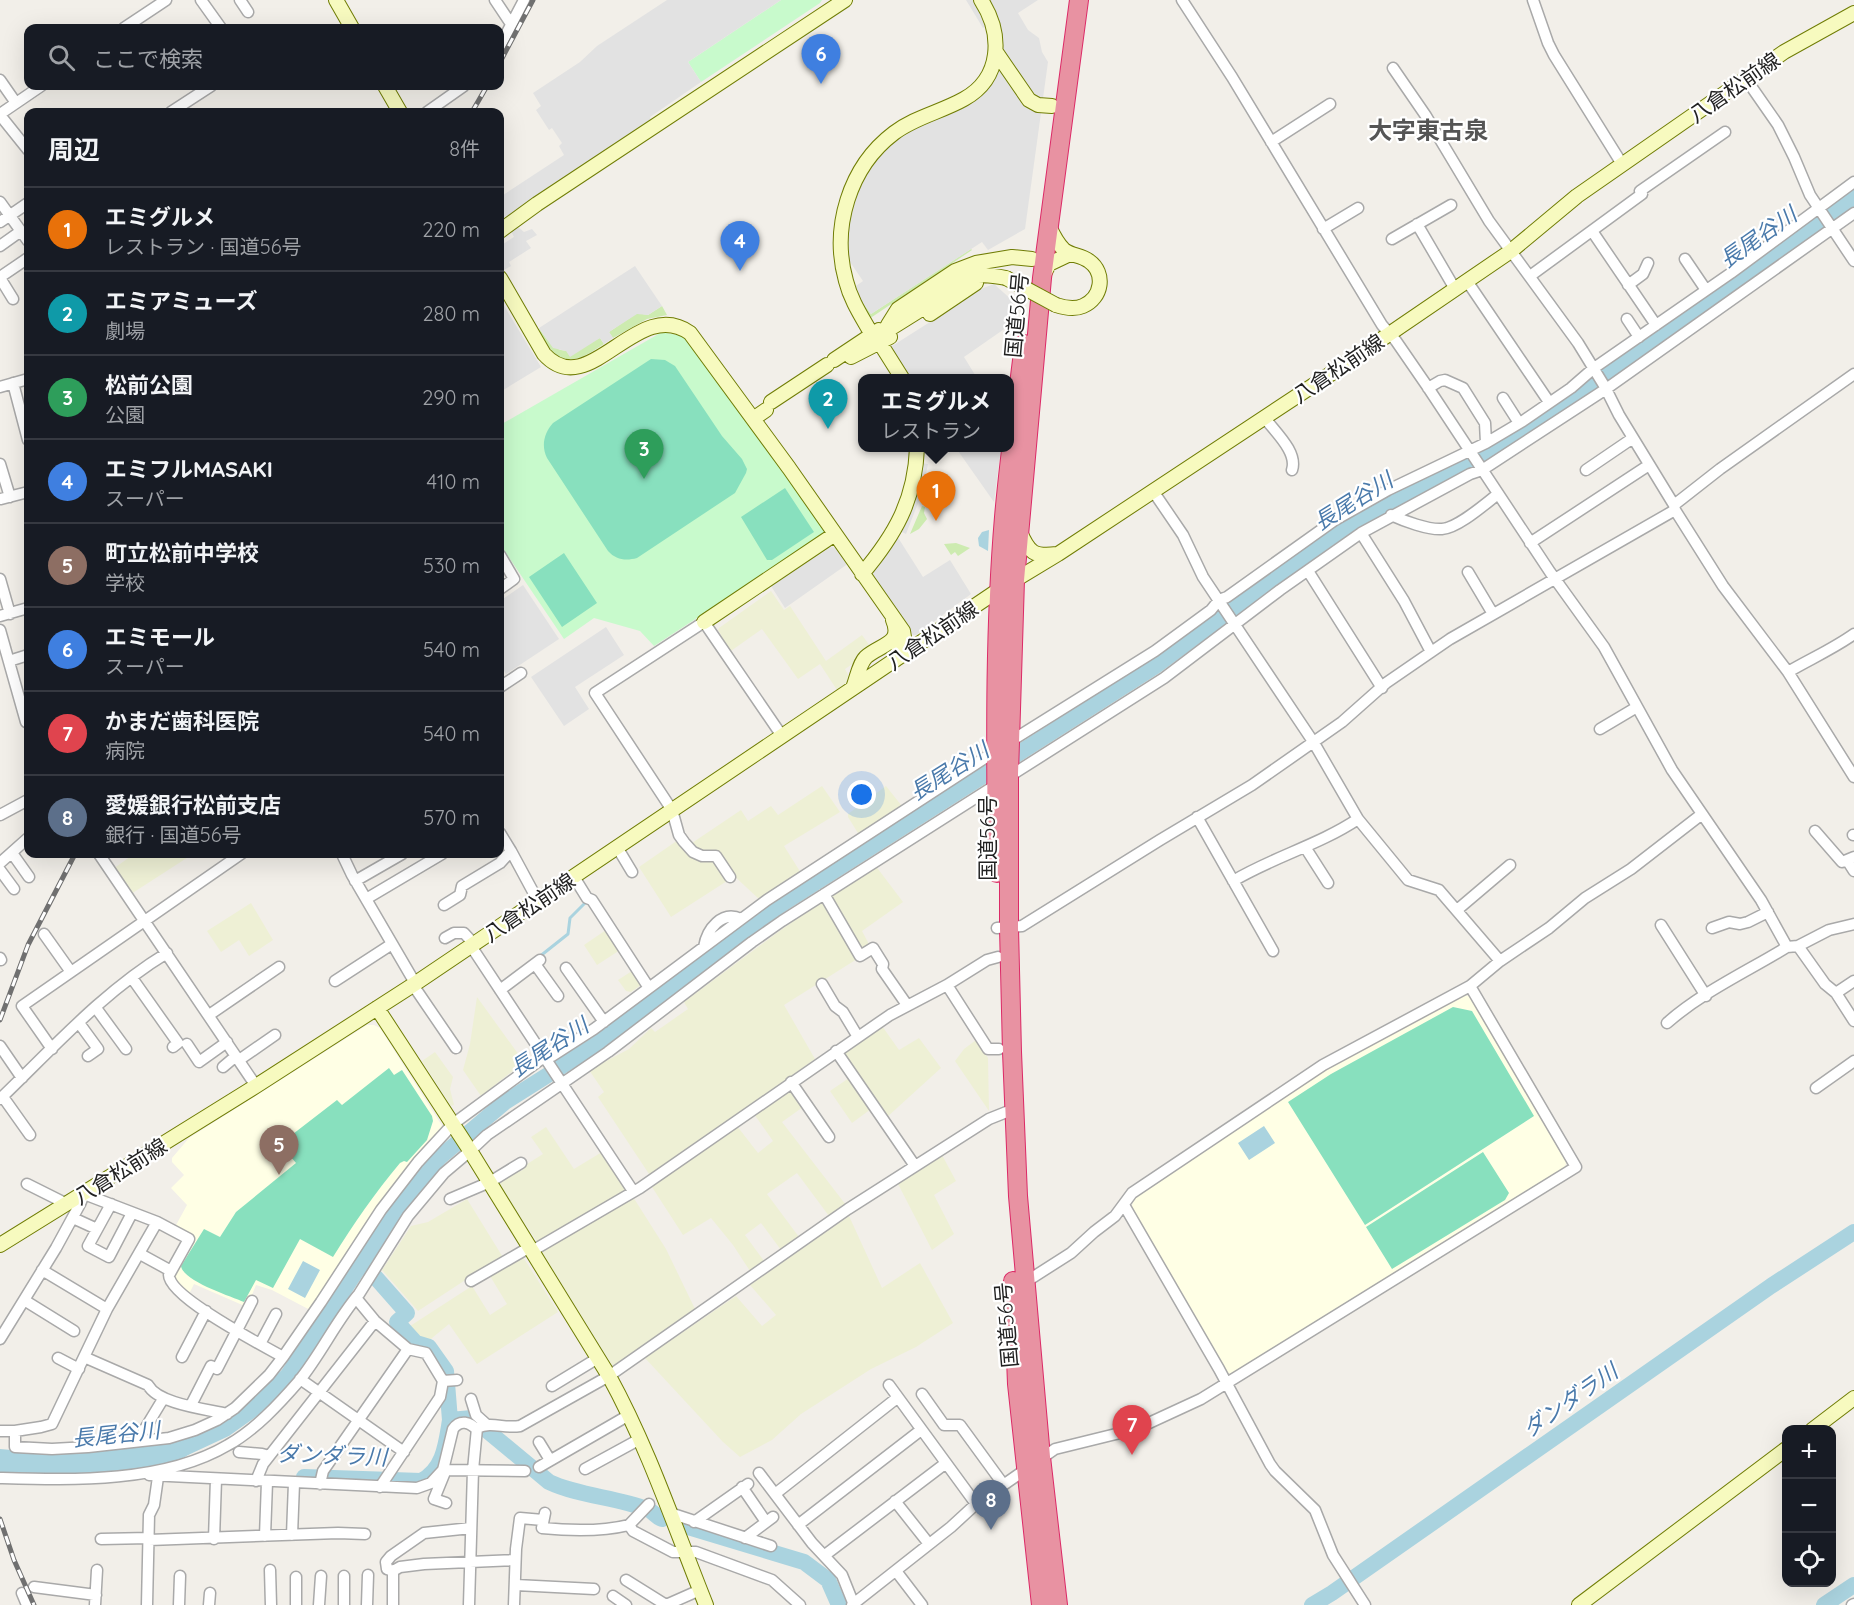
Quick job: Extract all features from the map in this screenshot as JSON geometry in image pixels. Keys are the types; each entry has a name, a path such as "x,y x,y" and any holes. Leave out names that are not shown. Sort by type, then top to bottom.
{"highway":[{"name":"国道56号","path":"1014,431 1032,259 1067,0"},
{"name":"国道56号","path":"1008,584 1019,530 1042,278 1079,0"},
{"name":"国道56号","path":"1012,452 1005,517 1008,584 1003,748 1003,928 1008,1111 1019,1286 1058,1605"},
{"name":"国道56号","path":"1003,928 998,957 999,1049 1008,1111"},
{"name":"国道56号","path":"1019,1286 1017,1384 1041,1605"}],"street":[{"path":"130,24 166,0"},
{"path":"201,0 218,24"},
{"path":"240,0 248,12"},
{"path":"336,0 350,24"},
{"path":"495,0 512,24"},
{"path":"504,39 524,0"},
{"path":"899,374 853,301 843,267 841,233 845,206 851,188 871,155 893,133 914,120 975,92 989,72 996,52 995,27 981,0"},
{"path":"1182,0 1382,325 1428,388 1530,543 1604,647 1660,751 1793,947 1825,984 1836,993 1854,1020"},
{"path":"1533,0 1551,49 1622,164"},
{"path":"504,228 530,208 843,1"},
{"name":"八倉松前線","path":"0,1245 256,1086 414,984 1008,584 1058,554 1512,251 1577,196 1622,164 1811,36 1854,13"},
{"path":"996,52 1029,100 1038,105 1052,106"},
{"path":"1393,68 1426,116 1477,202 1594,370 1674,508 1723,586 1788,672 1854,777"},
{"path":"1746,79 1778,125 1810,195 1854,261"},
{"path":"0,80 16,103"},
{"path":"24,145 0,114 35,90"},
{"path":"177,108 205,90"},
{"path":"387,90 398,108"},
{"path":"433,108 458,90"},
{"path":"1271,142 1330,104"},
{"path":"1530,276 1642,194 1640,191 1725,132"},
{"path":"15,1431 15,1448 88,1447 169,1438 195,1430 227,1413 253,1392 283,1357 386,1203 454,1125 540,1060 568,1047 604,1022 767,900 1155,651 1335,520 1388,490 1486,443 1519,423 1854,182"},
{"path":"0,202 24,235"},
{"path":"1392,239 1451,205"},
{"path":"0,222 24,206"},
{"path":"504,220 530,208"},
{"path":"1323,229 1358,208"},
{"path":"0,1478 52,1479 134,1473 186,1463 227,1446 259,1422 300,1379 356,1298 408,1216 444,1173 496,1126 516,1116 560,1081 608,1052 752,942 1164,678 1235,623 1361,533 1481,469 1605,388 1854,213"},
{"path":"1417,224 1455,289"},
{"path":"890,330 940,290 969,276 980,274 1006,278 1056,304 1071,309 1091,302 1098,292 1100,280 1094,265 1088,260 1070,254 1060,244 1049,226"},
{"path":"0,246 21,231"},
{"path":"1592,231 1656,325"},
{"path":"1042,278 1049,264 1070,254"},
{"path":"890,330 898,309 955,270 976,263 1012,257 1032,259"},
{"path":"1685,259 1706,290"},
{"path":"13,299 0,277 24,261"},
{"path":"1628,285 1643,274 1648,263"},
{"path":"1467,281 1550,402"},
{"path":"890,330 922,319 976,283"},
{"path":"752,417 832,364 929,309 951,286"},
{"path":"504,288 544,354 551,362 561,367 582,366 648,328 665,323 678,325 690,333 903,631 904,637 895,660"},
{"path":"876,339 876,336 936,300"},
{"path":"1627,319 1639,337"},
{"path":"1003,928 1022,926 1252,785 1314,743 1431,652 1674,508 1720,469 1854,374"},
{"path":"0,387 24,380"},
{"path":"1428,388 1445,380 1463,388 1485,423 1486,443"},
{"path":"13,383 24,425"},
{"path":"1503,398 1519,423"},
{"path":"1264,417 1292,455 1294,464 1292,470"},
{"path":"1586,470 1633,438"},
{"path":"862,574 888,541 904,513 914,478 917,452"},
{"path":"0,464 5,498 24,493"},
{"path":"1530,543 1649,465"},
{"path":"1153,491 1183,535 1203,577 1314,743 1358,819 1408,880 1439,890 1500,960"},
{"path":"1391,515 1404,521 1440,529 1461,520 1498,494"},
{"path":"1019,530 1026,545 1033,553 1043,556 1058,554"},
{"path":"1361,533 1404,601 1431,652"},
{"path":"730,877 716,856 702,856 693,852 684,842 679,835 672,810 596,693 835,534"},
{"path":"504,562 514,579 504,586"},
{"path":"1308,571 1382,688"},
{"path":"1468,573 1492,614"},
{"path":"0,579 5,615 24,609"},
{"path":"854,688 865,658 892,640 896,634 897,629 892,618"},
{"path":"704,622 782,736"},
{"path":"0,630 24,701"},
{"path":"1788,672 1817,654 1837,646 1854,634"},
{"path":"9,661 24,656"},
{"path":"504,684 522,673"},
{"path":"1600,729 1637,707"},
{"path":"0,814 24,802"},
{"path":"1019,1286 1071,1252 1115,1216 1132,1193 1323,1065 1470,986 1500,960 1549,928 1585,898 1631,869 1702,814"},
{"path":"1197,817 1273,951"},
{"path":"1233,881 1256,867 1305,847 1358,819"},
{"path":"1815,831 1842,862 1850,858 1854,872"},
{"path":"504,839 538,901"},
{"path":"0,863 24,842"},
{"path":"617,847 632,872"},
{"path":"1305,847 1328,883"},
{"path":"444,905 460,895 462,886 500,863 511,850"},
{"path":"12,853 29,877"},
{"path":"102,858 256,1086"},
{"path":"52,1049 22,1005 235,858"},
{"path":"344,858 414,984 456,1048"},
{"path":"356,881 395,858"},
{"path":"366,899 441,858"},
{"path":"1457,910 1510,865"},
{"path":"0,870 14,889"},
{"path":"574,877 587,898 592,900 649,988"},
{"path":"824,894 860,956 873,948 883,964 882,969 907,1005"},
{"path":"1712,928 1729,922 1740,924 1748,922 1768,912"},
{"path":"1667,1023 1706,996 1793,947 1829,930 1854,924"},
{"path":"1661,925 1706,996"},
{"path":"445,938 454,933 464,933 633,1191"},
{"path":"44,934 71,972"},
{"path":"335,981 392,944"},
{"path":"30,1136 1,1098 96,1008 167,953"},
{"path":"471,1281 640,1188 791,1082 907,1005 947,986 987,960 998,957"},
{"path":"501,990 537,962 558,996"},
{"path":"209,1015 279,967"},
{"path":"566,968 604,1022"},
{"path":"132,978 178,1043 173,1047"},
{"path":"1836,993 1854,981"},
{"path":"822,984 858,1037"},
{"path":"947,986 988,1049 999,1049"},
{"path":"759,1473 812,1543 842,1575 853,1605 976,1504 1055,1449 1120,1433 1149,1423 1202,1399 1576,1167 1470,986"},
{"path":"96,1008 126,1049"},
{"path":"377,1008 470,1150 609,1376 640,1439 706,1605"},
{"path":"79,1023 98,1049 88,1056"},
{"path":"223,1067 275,1035"},
{"path":"187,1044 199,1062 226,1042"},
{"path":"0,1046 22,1078"},
{"path":"836,1052 915,1166"},
{"path":"1816,1088 1854,1061"},
{"path":"791,1082 830,1137"},
{"path":"446,1503 434,1499 445,1470 456,1424 459,1422 481,1427 490,1423 504,1427 520,1426 609,1376 848,1209 1008,1111"},
{"path":"450,1199 490,1182 521,1163"},
{"path":"27,1184 67,1204"},
{"path":"0,1339 73,1218 84,1194 157,1222 189,1239 171,1271 169,1279 171,1283 186,1299 283,1357"},
{"path":"111,1204 87,1246 109,1257 132,1213"},
{"path":"1124,1205 1275,1471 1315,1510 1333,1555 1365,1605"},
{"path":"73,1218 97,1230"},
{"path":"0,1431 15,1431 52,1424 107,1309 157,1222"},
{"path":"140,1254 171,1271"},
{"path":"42,1270 107,1309"},
{"path":"356,1298 375,1321 408,1349 426,1353 449,1381 380,1487"},
{"path":"24,1300 74,1331"},
{"path":"191,1405 211,1366 217,1369 252,1301"},
{"path":"182,1357 206,1311"},
{"path":"260,1344 276,1314"},
{"path":"265,1536 259,1478 269,1456 375,1321"},
{"path":"320,1480 358,1420 408,1349"},
{"path":"84,1357 148,1385 150,1391 163,1399 227,1413"},
{"path":"552,1386 598,1358"},
{"path":"58,1359 79,1369"},
{"path":"300,1379 404,1452"},
{"path":"888,1385 976,1504"},
{"path":"922,1394 944,1425 960,1425 1003,1485"},
{"path":"775,1494 897,1398"},
{"path":"1819,1425 1854,1398"},
{"path":"143,1432 163,1399"},
{"path":"469,1605 473,1470 481,1427 471,1400"},
{"path":"539,1467 629,1415"},
{"path":"798,1525 921,1430"},
{"path":"585,1469 640,1439"},
{"path":"539,1442 550,1460"},
{"path":"239,1452 269,1456"},
{"path":"1579,1605 1782,1452"},
{"path":"825,1555 946,1463"},
{"path":"134,1473 158,1477 259,1478 294,1483 320,1480 380,1487 417,1488 431,1483 445,1470 525,1471"},
{"path":"147,1605 149,1515 154,1505 158,1477"},
{"path":"214,1539 216,1479"},
{"path":"292,1535 294,1483"},
{"path":"694,1522 745,1485 769,1519 745,1538"},
{"path":"895,1501 929,1544"},
{"path":"514,1605 515,1560 520,1518 544,1517 542,1528 608,1530 629,1525 646,1507"},
{"path":"670,1513 771,1546"},
{"path":"629,1525 633,1531 673,1552 696,1552 772,1580 800,1605"},
{"path":"471,1528 424,1533 391,1556 386,1562 387,1569 393,1571 400,1567 424,1564 515,1560"},
{"path":"101,1539 214,1539 365,1534"},
{"path":"34,1587 95,1600 97,1570"},
{"path":"270,1570 271,1605"},
{"path":"393,1571 393,1605"},
{"path":"896,1571 922,1605"},
{"path":"368,1575 368,1605"},
{"path":"179,1605 180,1576"},
{"path":"319,1605 321,1576"},
{"path":"344,1576 344,1605"},
{"path":"296,1577 296,1605"},
{"path":"626,1580 666,1605 700,1590"},
{"path":"516,1585 594,1589"},
{"path":"22,1593 27,1605"},
{"path":"209,1605 210,1593"},
{"path":"613,1596 626,1605"}],"shaded area":[{"path":"667,0 781,0 688,62 701,82 650,117 651,121 504,217 504,194 564,155 559,146 562,143 552,128 549,130 536,110 541,106 533,93 580,62 597,46"},
{"path":"966,0 975,0 988,25 983,28"},
{"path":"987,0 1038,0 1018,13 1028,30 1039,38 1042,52 1048,62 1025,229 988,250 982,242 871,314 861,303 853,288 863,281 846,256 846,232 858,185 886,146 992,75"},
{"path":"518,227 524,232 532,229 537,235 526,241 531,248 509,262 511,266 504,270 504,243 514,237 511,231"},
{"path":"635,266 662,306 648,315 637,314 609,332 613,338 604,344 600,338 570,357 566,351 553,348 539,328"},
{"path":"994,284 1013,301 1010,325 964,357 975,374 905,374 889,348 930,322 925,320 937,312 937,317 978,290"},
{"path":"504,306 541,367 504,390"},
{"path":"959,452 1000,452 994,502"},
{"path":"921,463 928,464 922,493 906,534 900,531"},
{"path":"897,536 923,577 950,560 971,594 916,635 913,635 870,570"},
{"path":"831,547 838,548 849,563 785,608 771,586"},
{"path":"523,585 559,639 506,674 504,671 504,598"},
{"path":"771,591 784,610 790,606 826,661 862,635 873,650 845,669 851,680 837,690 820,664 798,679 762,629 728,653 718,637 721,635 719,628"},
{"path":"606,627 624,655 575,687 589,709 564,726 531,677"},
{"path":"822,786 840,812 784,846 801,873 760,900 731,873 689,845 741,810 748,821 771,806 778,815"},
{"path":"886,786 905,810 861,838 848,814"},
{"path":"678,840 695,859 714,862 727,881 671,917 639,867"},
{"path":"128,858 187,858 131,894 113,869"},
{"path":"875,865 903,902 862,931 871,948 860,955 827,895"},
{"path":"824,901 857,959 784,1005 815,1059 651,1177 598,1097 604,1092 589,1070 629,1049 651,1028 655,1032 688,1009 684,1002"},
{"path":"251,903 273,940 249,956 239,940 221,952 207,931"},
{"path":"606,930 620,950 597,965 584,945"},
{"path":"632,971 641,985 631,992 626,991 618,980"},
{"path":"1463,995 1473,997 1567,1160 1564,1169 1234,1373 1228,1373 1131,1211 1134,1196 1325,1068"},
{"path":"477,997 524,1062 481,1096 463,1070 470,1044"},
{"path":"367,1025 380,1028 444,1129 312,1311 272,1290 256,1285 247,1307 194,1284 187,1298 172,1280 194,1239 175,1227 187,1205 171,1188 184,1175 172,1162 172,1158 189,1138"},
{"path":"882,1026 899,1050 919,1038 941,1068 886,1118 842,1055 843,1051"},
{"path":"976,1040 988,1058 989,1111 955,1061 964,1049"},
{"path":"435,1052 453,1077 450,1089 454,1105 451,1106 422,1061"},
{"path":"849,1078 871,1109 852,1123 830,1091"},
{"path":"790,1090 803,1107 782,1122 846,1205 829,1216 797,1173 767,1194 799,1237 781,1250 761,1223 745,1235 764,1261 750,1271 711,1218 683,1235 652,1187 737,1126 758,1153 773,1141 754,1114"},
{"path":"546,1127 574,1169 602,1152 627,1191 538,1243 498,1183 519,1169 521,1171 525,1168 524,1166 543,1154 531,1137"},
{"path":"942,1155 956,1181 934,1195 954,1234 932,1250 897,1182"},
{"path":"632,1198 666,1249 696,1311 614,1368 541,1251"},
{"path":"467,1199 504,1259 473,1275 418,1311 382,1270 411,1226 428,1222"},
{"path":"849,1216 882,1288 920,1263 953,1323 916,1347 871,1369 801,1414 772,1440 740,1457 723,1442 645,1358 736,1296 762,1326 776,1315 750,1285"},
{"path":"523,1257 558,1312 477,1364 449,1324 426,1343 420,1342 407,1328 472,1286 490,1315 507,1304 490,1276"}],"green space":[{"path":"781,0 822,0 701,82 688,62"},
{"path":"971,249 869,319 861,303 871,314"},
{"path":"662,306 667,315 647,319 613,338 609,332 637,313 648,315"},
{"path":"539,328 553,346 560,350 572,350 600,338 604,344 582,357 567,359 554,352"},
{"path":"662,332 687,337 828,533 654,646 640,631 594,618 564,639 504,550 504,423"},
{"path":"651,359 665,360 675,366 747,469 735,493 637,558 621,559 608,551 547,458 544,440 553,423"},
{"path":"785,488 814,532 772,560 767,560 741,517"},
{"path":"922,506 925,507 924,513 927,519 919,529 910,534"},
{"path":"956,543 970,548 958,556 955,552 951,555 944,544"},
{"path":"564,553 597,603 562,627 529,577"},
{"path":"1453,1007 1472,1011 1534,1116 1365,1225 1288,1102 1331,1074"},
{"path":"389,1068 394,1075 402,1070 433,1121 427,1140 407,1162 400,1163 391,1174 365,1208 333,1257 300,1239 273,1288 256,1280 244,1302 198,1282 184,1272 181,1266 204,1229 220,1237 236,1212 296,1163 280,1144 337,1100 342,1105"},
{"path":"1483,1152 1509,1193 1505,1200 1392,1269 1366,1227"}],"water":[{"path":"989,530 988,551 979,546 978,538 982,532"},
{"path":"1264,1126 1275,1143 1249,1160 1238,1143"},
{"path":"303,1261 320,1270 305,1298 288,1289"},
{"path":"177,1441 190,1443 204,1441 202,1446 172,1465 94,1474 0,1475 0,1449 23,1451"}],"waterway":[{"name":"長尾谷川","path":"182,1449 225,1429 253,1409 288,1375 412,1190 439,1158 505,1102 597,1044 785,902 1154,667 1328,539 1363,516 1508,441 1854,197"},
{"path":"539,957 568,934 570,918 586,902"},
{"name":"ダンダラ川","path":"1312,1605 1771,1286 1854,1232"},
{"name":"ダンダラ川","path":"363,1263 407,1313 397,1322 416,1343 429,1347 446,1371 450,1420"},
{"name":"ダンダラ川","path":"304,1477 421,1481 435,1470 443,1455 450,1420 472,1418 549,1482 635,1505 649,1510 662,1519"},
{"name":"ダンダラ川","path":"685,1526 804,1562 828,1580 839,1605"},
{"path":"1824,1605 1854,1585"}],"railway":[{"path":"504,54 533,0"},
{"path":"474,108 485,90"},
{"path":"0,1020 28,945 73,858"},
{"path":"0,1519 14,1560 34,1605"}],"place":[{"name":"エミモール","path":"821,84"},
{"name":"エミフルMASAKI","path":"740,271"},
{"name":"エミアミューズ","path":"828,429"},
{"name":"松前公園","path":"644,479"},
{"name":"エミグルメ","path":"936,521"},
{"name":"町立松前中学校","path":"279,1175"},
{"name":"かまだ歯科医院","path":"1132,1455"},
{"name":"愛媛銀行松前支店","path":"991,1530"}],"district":[{"name":"大字東古泉","path":"1428,130"}]}
